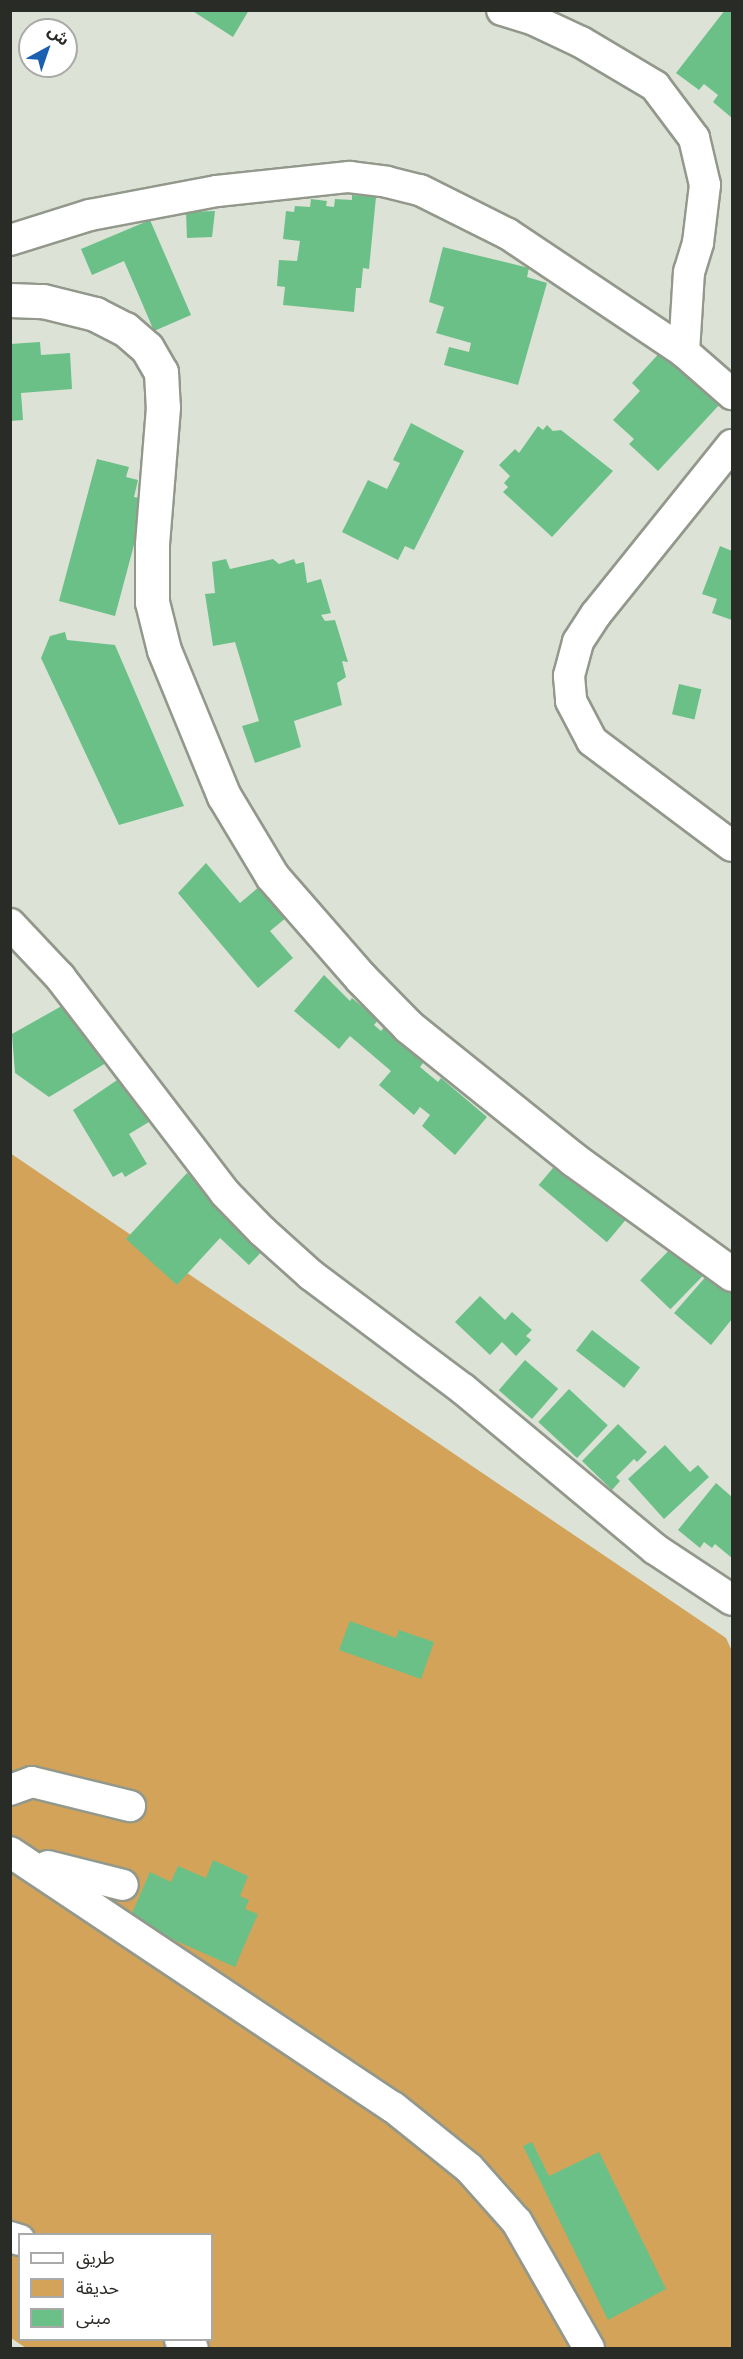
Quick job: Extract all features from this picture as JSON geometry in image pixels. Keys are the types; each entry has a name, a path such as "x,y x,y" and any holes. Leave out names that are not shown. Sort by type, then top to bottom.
{"main road":[{"path":"10,300 43,301 95,314 124,329 147,348 160,372 163,407 152,544 153,602 164,650 224,796 272,876 361,978 410,1026 573,1159 732,1274"}],"street":[{"path":"502,10 534,20 581,42 655,86 694,138 705,185 698,243 689,272 684,352"},
{"path":"10,240 90,214 217,191 349,177 387,182 420,190 508,234 684,352 732,394"},
{"path":"732,445 596,614 578,642 569,676 571,701 592,741 732,846"},
{"path":"10,924 67,986 225,1193 262,1231 311,1275 463,1389 655,1549 732,1600"},
{"path":"10,1790 32,1782 130,1806"},
{"path":"19,1857 123,1885"},
{"path":"19,1857 393,2107 469,2168 517,2222 589,2349"}],"green space":[{"path":"10,1153 726,1638 732,1651 732,2348 26,2348 11,2338"}],"building":[{"path":"191,10 249,10 233,37"},
{"path":"725,10 732,10 732,118 713,102 718,95 704,84 699,90 676,73"},
{"path":"352,195 376,197 369,269 363,268 361,288 356,288 354,312 283,305 285,287 277,286 279,260 297,261 300,241 283,239 286,211 294,212 295,206 310,207 311,199 327,201 326,206 334,207 335,199 352,200"},
{"path":"215,211 212,237 187,238 186,212"},
{"path":"150,220 191,315 154,331 124,261 92,275 81,249"},
{"path":"443,247 529,268 527,277 547,283 518,385 444,365 449,347 469,352 471,343 436,333 444,307 429,302"},
{"path":"40,342 41,355 70,353 72,389 21,393 23,420 10,421 10,344"},
{"path":"663,349 720,404 658,471 629,444 634,439 613,420 640,391 632,383"},
{"path":"411,423 464,451 414,550 405,546 398,560 342,532 368,480 387,489 400,463 393,460"},
{"path":"547,425 553,431 561,430 613,471 552,537 503,492 508,487 504,483 510,476 499,465 515,449 519,453 538,426 543,430"},
{"path":"97,459 129,467 126,477 138,480 134,497 146,500 115,616 59,601"},
{"path":"720,546 732,551 732,620 712,613 717,599 702,594"},
{"path":"226,559 230,569 273,559 279,564 294,559 296,564 304,562 307,583 321,579 331,613 321,615 325,621 335,620 348,662 342,661 346,677 337,683 342,705 294,721 301,747 255,763 242,726 259,721 235,642 213,646 205,594 215,593 212,562"},
{"path":"65,632 67,640 115,645 184,806 119,825 41,658 50,636"},
{"path":"679,684 701,689 694,719 672,714"},
{"path":"206,863 240,903 260,886 287,917 270,931 293,958 258,988 178,893"},
{"path":"324,975 350,1001 352,998 378,1020 374,1025 381,1031 386,1025 426,1059 420,1067 438,1082 441,1078 487,1117 455,1155 422,1126 430,1115 420,1107 414,1115 379,1085 391,1071 350,1036 339,1049 294,1011"},
{"path":"67,1003 111,1060 49,1097 15,1073 12,1034"},
{"path":"129,1072 152,1112 145,1116 149,1122 129,1134 147,1164 125,1177 122,1172 113,1177 73,1110"},
{"path":"558,1162 626,1219 607,1242 539,1185"},
{"path":"187,1173 267,1246 249,1265 220,1238 177,1285 126,1239"},
{"path":"677,1242 707,1271 670,1309 640,1280"},
{"path":"709,1273 732,1292 732,1319 711,1345 674,1313"},
{"path":"480,1296 505,1320 512,1312 532,1330 526,1336 531,1340 516,1356 502,1342 490,1355 455,1322"},
{"path":"592,1330 640,1368 624,1388 576,1350"},
{"path":"525,1360 558,1389 532,1419 499,1390"},
{"path":"569,1389 608,1425 577,1458 538,1422"},
{"path":"618,1424 647,1452 637,1462 634,1459 616,1477 620,1481 612,1490 582,1461"},
{"path":"665,1445 690,1472 698,1465 709,1477 664,1519 628,1479"},
{"path":"716,1483 732,1497 732,1558 715,1544 712,1548 704,1542 700,1548 678,1530"},
{"path":"350,1621 396,1638 399,1630 434,1642 421,1679 339,1650"},
{"path":"213,1860 248,1876 240,1896 249,1900 245,1909 258,1914 235,1967 129,1920 150,1872 171,1882 178,1866 206,1878"},
{"path":"532,2142 549,2176 599,2152 666,2289 608,2320 523,2146"}]}
